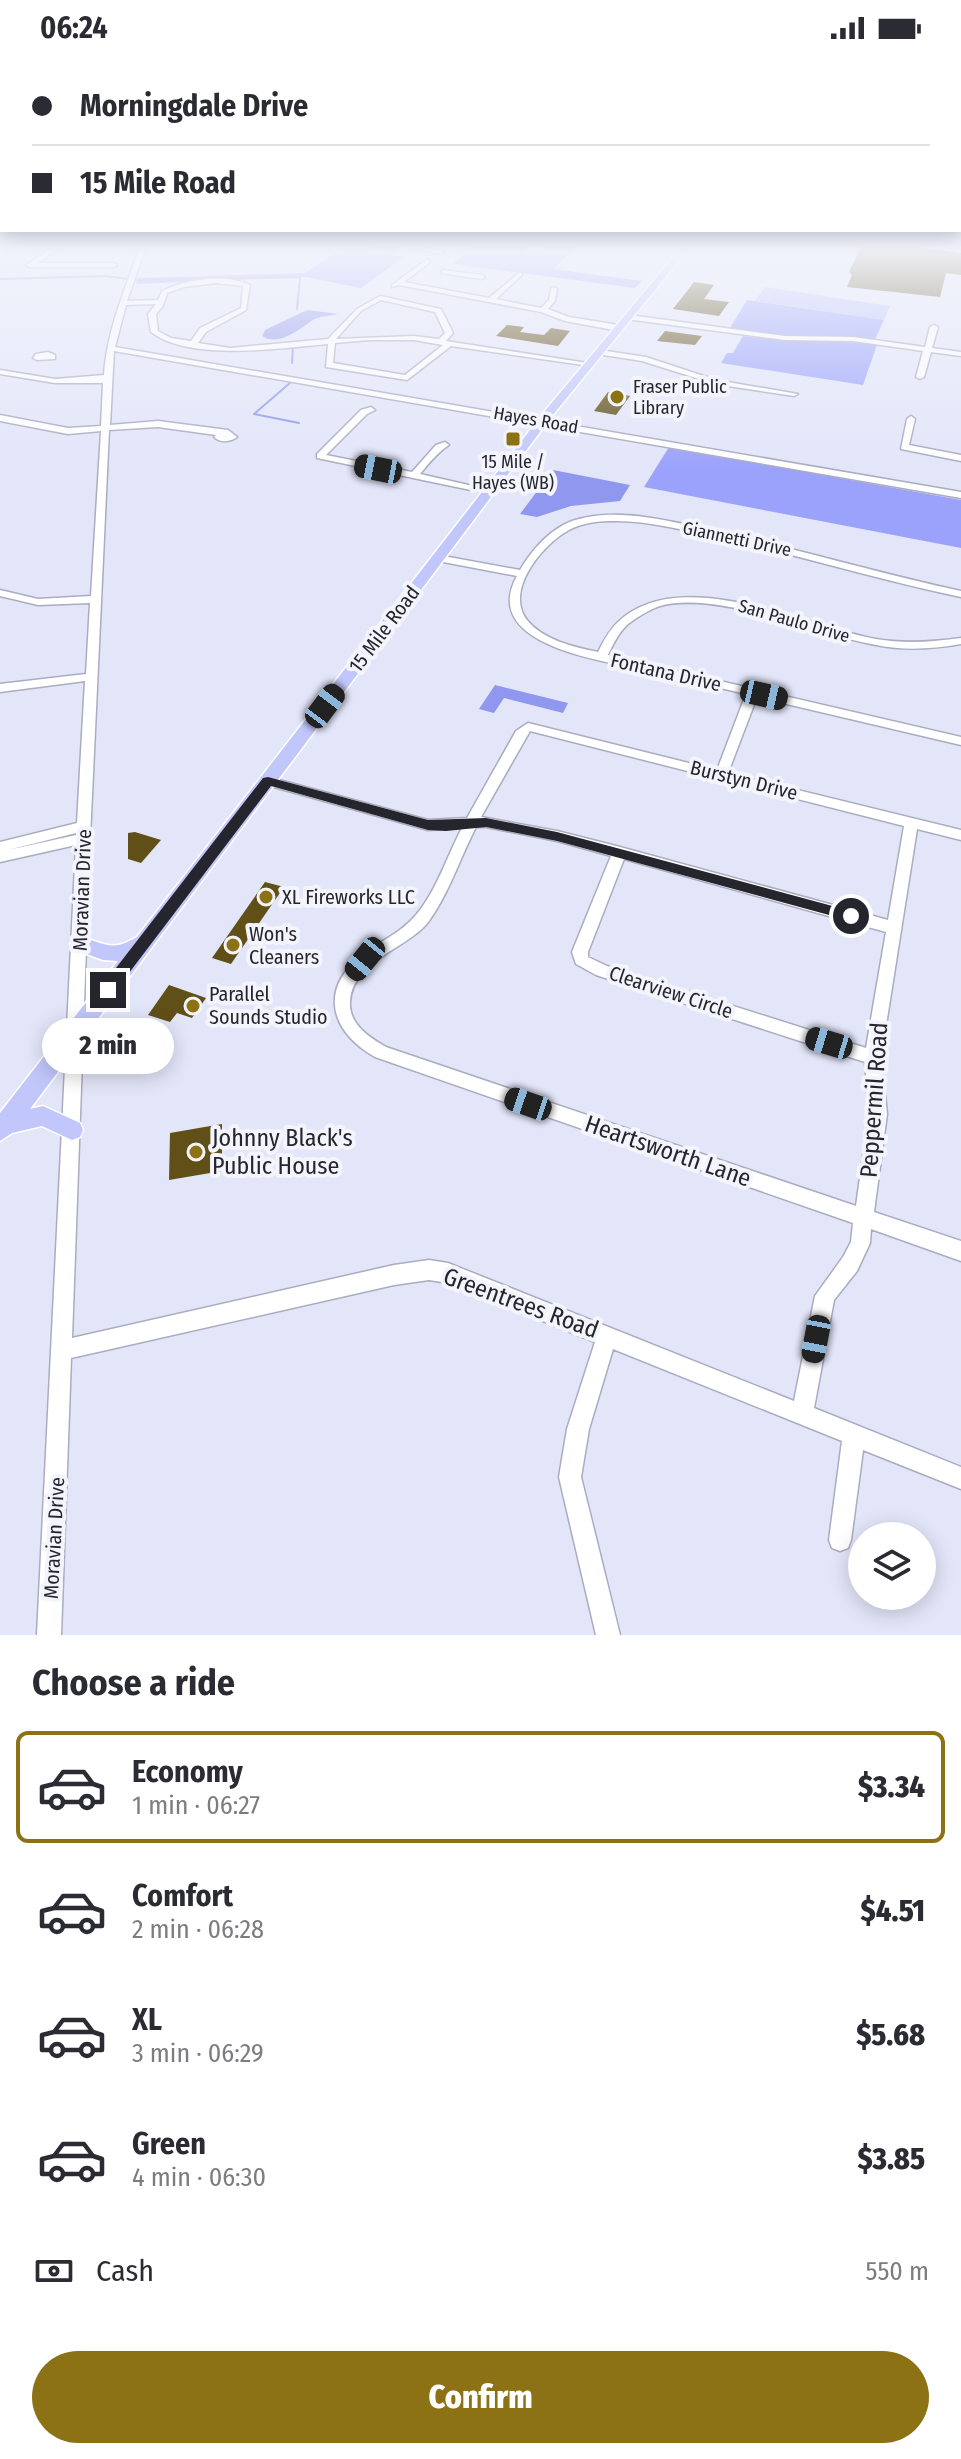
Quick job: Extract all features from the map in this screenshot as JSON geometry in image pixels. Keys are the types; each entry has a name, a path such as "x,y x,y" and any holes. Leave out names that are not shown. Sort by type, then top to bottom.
{"main road":[{"name":"15 Mile Road","path":"2,1128 543,421 626,321"},
{"path":"80,944 98,953 114,954 133,949 148,938"},
{"path":"2,1128 43,1116 61,1122 72,1130"}],"street":[{"name":"Moravian Drive","path":"49,1635 83,832 110,348 119,321"},
{"path":"153,321 155,332 169,340 238,350 384,337 446,342 590,364"},
{"path":"194,343 203,330 221,321"},
{"path":"349,321 330,341 330,365 404,378 414,376 446,342 449,333 443,321"},
{"path":"579,321 620,327"},
{"path":"666,321 785,338 847,338 961,354"},
{"path":"920,377 934,327"},
{"name":"Hayes Road","path":"110,348 961,495"},
{"path":"600,352 643,359 715,382 794,394"},
{"path":"4,372 33,360"},
{"path":"4,372 55,381 108,379"},
{"path":"366,410 320,456 490,491"},
{"path":"0,418 63,430 158,424 219,434"},
{"path":"911,419 904,447 961,458"},
{"path":"413,476 441,445"},
{"name":"Giannetti Drive","path":"524,570 553,534 585,521 616,518 643,520 777,546 885,578 961,594"},
{"path":"442,554 524,570"},
{"name":"Fontana Drive","path":"524,570 513,592 513,603 526,625 556,644 961,741"},
{"path":"0,593 38,602 96,599"},
{"name":"San Paulo Drive","path":"601,657 617,629 630,617 654,606 694,599 733,603 830,633 892,646 935,647 961,641"},
{"path":"0,688 92,677"},
{"path":"721,775 753,692"},
{"name":"Burstyn Drive","path":"471,824 522,731 528,727 961,835"},
{"path":"268,781 410,821 446,827 486,822 514,827 620,852 894,928"},
{"name":"Peppermil Road","path":"802,1414 825,1296 857,1252 878,1114 873,1057 911,823"},
{"name":"Heartsworth Lane","path":"471,824 423,917 365,959 350,979 341,998 344,1016 347,1025 362,1042 413,1065 961,1251"},
{"path":"0,847 83,832"},
{"path":"0,857 83,832"},
{"name":"Clearview Circle","path":"620,852 580,952 581,960 602,971 873,1057"},
{"name":"Greentrees Road","path":"63,1350 394,1275 429,1270 478,1283 961,1478"},
{"path":"607,1335 578,1429 570,1477 608,1635"},
{"path":"840,1540 854,1435"}],"shaded area":[{"path":"285,321 313,321 282,338 268,339 262,336 265,330"},
{"path":"734,321 884,321 875,339 792,336 730,328"},
{"path":"743,336 877,345 863,385 721,363 727,353 733,353"},
{"path":"669,447 961,500 961,548 644,487"},
{"path":"553,470 630,485 620,501 571,506 537,517 520,514"},
{"path":"495,685 568,703 563,713 504,698 494,713 479,709"}],"building":[{"path":"507,325 524,327 520,332 544,335 551,328 570,331 558,346 496,336"},
{"path":"665,331 702,336 695,345 657,341"},
{"path":"608,392 630,396 616,415 594,411"},
{"path":"135,832 161,840 141,863 128,859 128,833"},
{"path":"265,882 284,887 231,964 212,958"},
{"path":"169,985 206,998 192,1018 177,1013 170,1022 148,1015"},
{"name":"Johnny Black's Public House","path":"222,1124 222,1171 169,1180 170,1133"}],"waterway":[{"path":"292,363 293,347"},
{"path":"291,382 254,414 299,423"}],"place":[{"name":"Fraser Public Library","path":"617,397"},
{"name":"15 Mile / Hayes (WB)","path":"513,439"},
{"name":"XL Fireworks LLC","path":"266,897"},
{"name":"Won's Cleaners","path":"233,945"},
{"name":"Parallel Sounds Studio","path":"193,1006"},
{"name":"Johnny Black's Public House","path":"196,1152"}],"route":[{"path":"108,990 268,781 428,825 446,827 486,822 557,836 851,916"}]}
